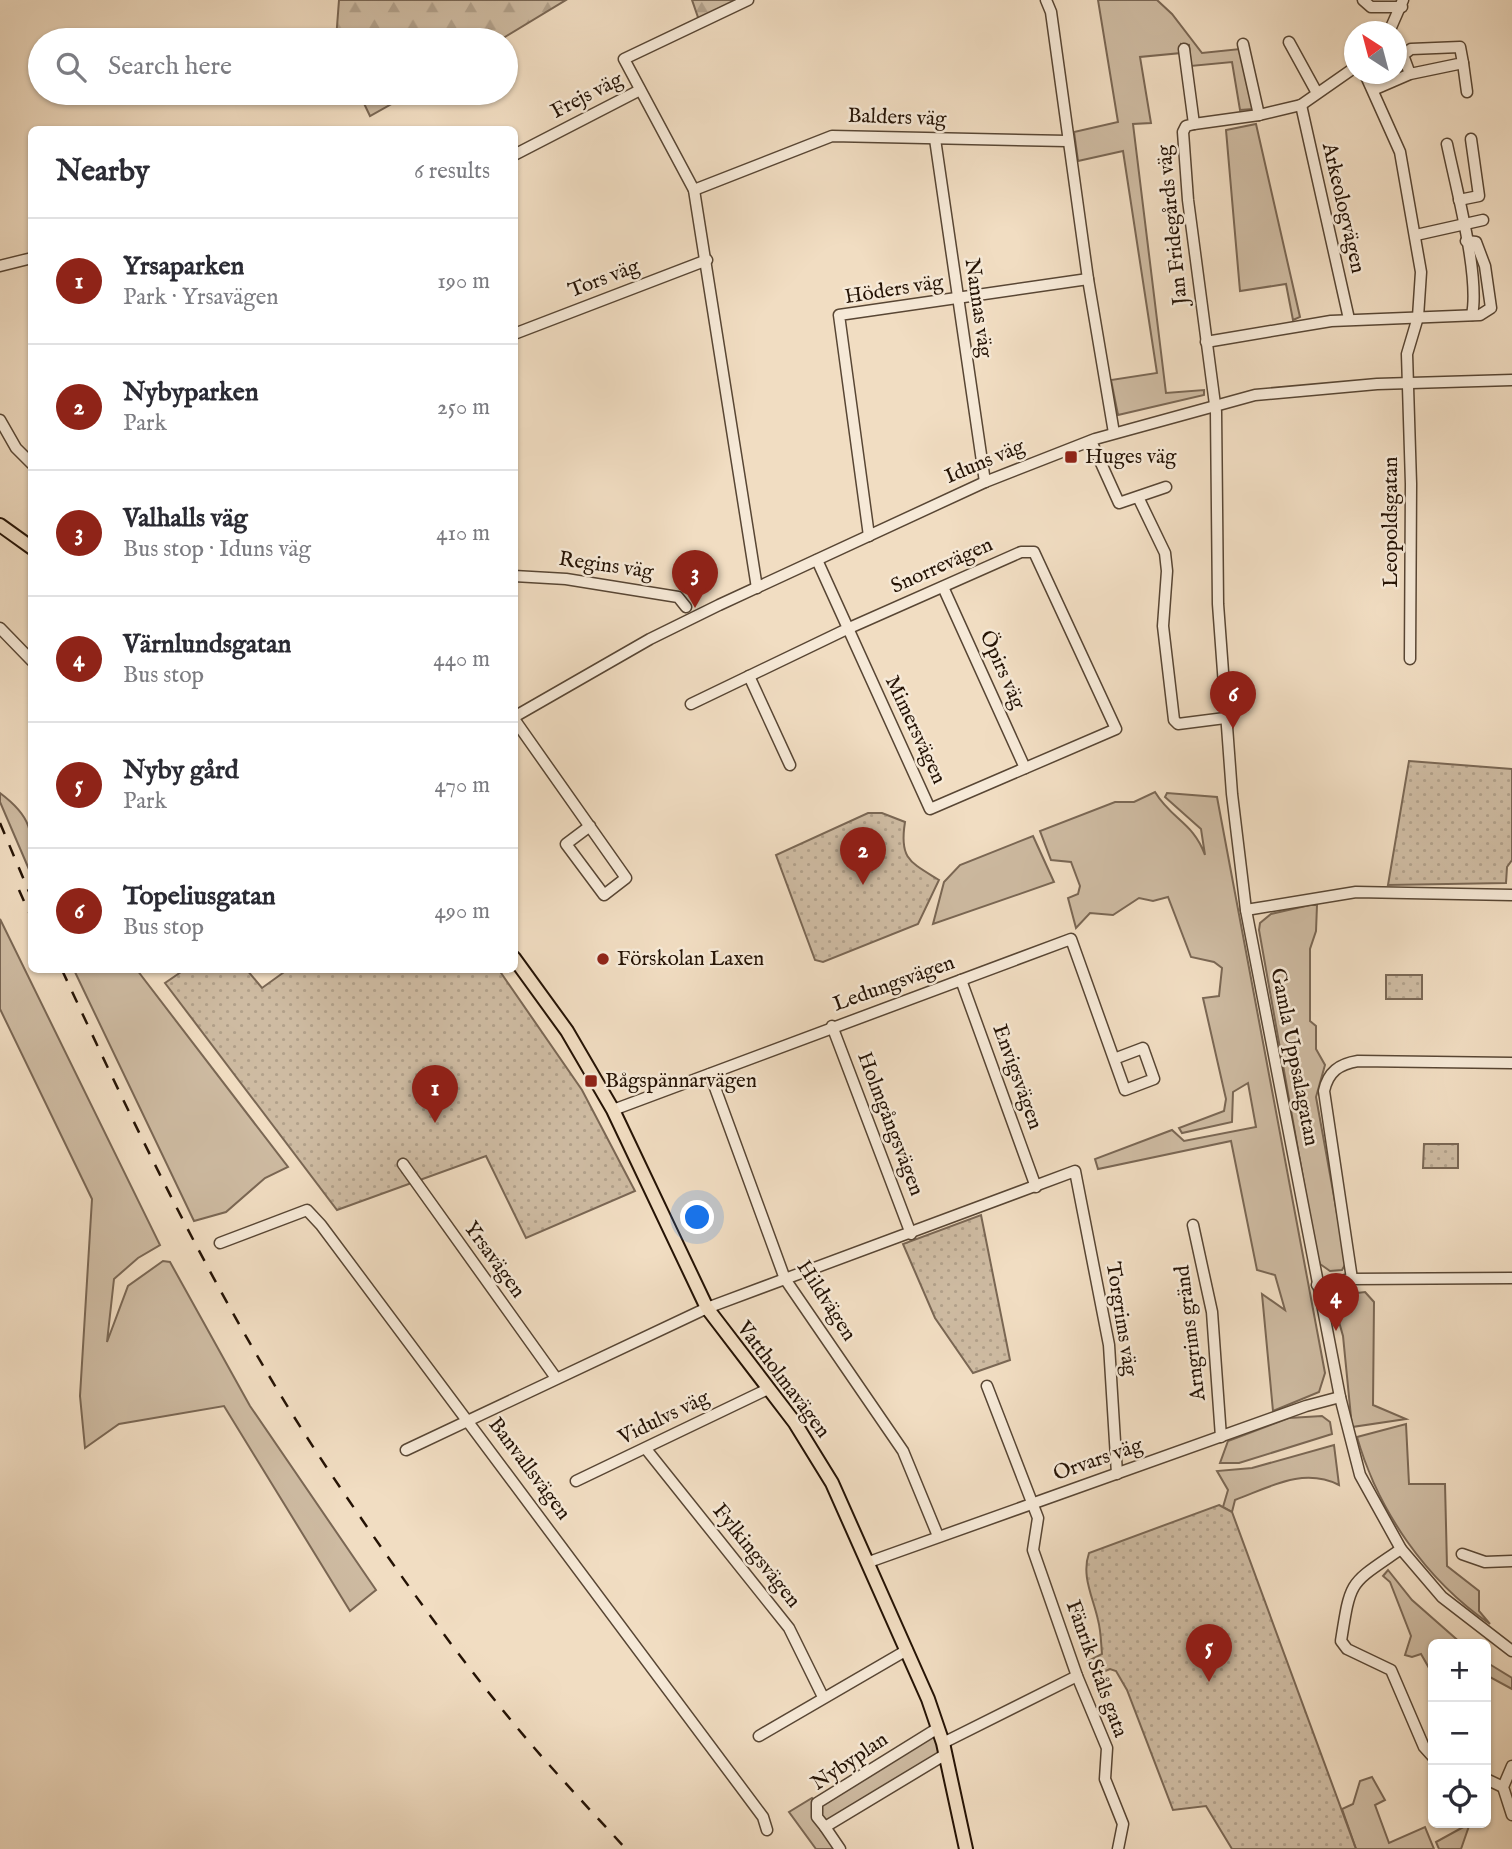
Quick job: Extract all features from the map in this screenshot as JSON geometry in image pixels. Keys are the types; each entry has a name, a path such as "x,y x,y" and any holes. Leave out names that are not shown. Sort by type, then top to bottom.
{"main road":[{"path":"0,525 28,545"},
{"name":"Vattholmavägen","path":"518,964 567,1031 613,1110 679,1255 707,1308 795,1423 832,1483 869,1562 938,1728 966,1849"}],"street":[{"path":"748,0 624,59 694,190 757,587"},
{"path":"1046,0 1051,12 1067,141 1114,433"},
{"path":"1363,0 1371,7 1403,4"},
{"path":"1394,21 1403,4"},
{"path":"1289,42 1317,93"},
{"path":"1243,44 1259,116"},
{"path":"1410,75 1403,55 1411,49 1460,47 1467,92"},
{"name":"Jan Fridegårds väg","path":"1184,49 1194,124 1186,126 1183,132 1215,404"},
{"path":"1373,90 1410,75 1463,63"},
{"path":"1194,124 1259,116 1300,105 1344,75"},
{"name":"Leopoldsgatan","path":"1370,84 1400,152 1421,272 1418,317 1406,354 1411,484 1410,659"},
{"name":"Frejs väg","path":"518,154 640,90"},
{"name":"Arkeologvägen","path":"1300,105 1349,319"},
{"name":"Balders väg","path":"694,190 832,136 1067,141"},
{"name":"Nannas väg","path":"935,139 985,482"},
{"path":"1459,201 1479,196 1471,139"},
{"path":"1447,144 1466,241 1474,302 1472,315"},
{"path":"1416,236 1483,220"},
{"path":"1206,342 1306,324 1349,319 1472,315 1491,308 1492,299 1476,242 1466,241"},
{"path":"0,266 28,259"},
{"name":"Tors väg","path":"518,332 707,260"},
{"name":"Höders väg","path":"869,536 839,316 1088,279"},
{"name":"Iduns väg","path":"518,716 650,639 757,587 985,482 1091,440 1255,395 1319,388 1512,380"},
{"name":"Gamla Uppsalagatan","path":"1215,404 1219,495 1218,604 1225,718 1247,910 1340,1397 1360,1475 1401,1549 1442,1597 1512,1651"},
{"path":"0,420 16,448 28,460"},
{"path":"1091,440 1119,503 1166,487"},
{"path":"1138,497 1165,553 1167,572 1163,626 1174,720 1178,724 1225,718"},
{"name":"Snorrevägen","path":"691,704 847,629 1021,552 1034,552 1116,729"},
{"name":"Mimersvägen","path":"817,560 930,809 1116,729"},
{"name":"Regins väg","path":"518,576 566,579 678,597 686,607"},
{"name":"Öpirs väg","path":"943,587 1025,768"},
{"path":"0,628 28,657"},
{"path":"748,676 790,765"},
{"path":"518,724 590,826 626,878 604,895 566,844 590,826"},
{"path":"1247,910 1320,895 1356,892 1512,895"},
{"name":"Ledungsvägen","path":"613,1110 1071,939 1125,1090 1154,1079 1143,1048 1114,1059"},
{"name":"Envigsvägen","path":"961,980 1036,1187"},
{"name":"Holmgångsvägen","path":"832,1027 911,1234"},
{"path":"1352,1279 1324,1091 1326,1081 1335,1069 1358,1061 1512,1063"},
{"name":"Hildvägen","path":"710,1074 785,1279 903,1451 938,1536"},
{"name":"Yrsavägen","path":"403,1164 556,1378"},
{"name":"Torgrims väg","path":"1036,1187 1075,1171 1109,1345 1117,1474"},
{"path":"406,1450 707,1308 1036,1187"},
{"name":"Banvallsvägen","path":"297,1203 307,1210 468,1420 697,1726 763,1817 766,1830"},
{"path":"220,1243 307,1210"},
{"name":"Arngrims gränd","path":"1194,1225 1212,1312 1220,1437"},
{"path":"1317,1285 1352,1279 1512,1278"},
{"name":"Fänrik Ståls gata","path":"987,1385 1038,1518 1032,1550 1077,1676 1107,1748 1105,1779 1123,1824 1118,1849"},
{"name":"Vidulvs väg","path":"576,1481 768,1389"},
{"name":"Orvars väg","path":"869,1562 1340,1397"},
{"name":"Fylkingsvägen","path":"646,1449 789,1628 823,1697"},
{"path":"1401,1549 1356,1579 1349,1593 1342,1641 1347,1649 1391,1670 1428,1751"},
{"path":"1462,1555 1485,1562 1512,1561"},
{"path":"759,1736 907,1650"},
{"name":"Nybyplan","path":"938,1728 817,1803 817,1817 825,1828 945,1749 1077,1676"},
{"path":"1512,1766 1503,1787 1512,1815"},
{"path":"1491,1781 1503,1787"},
{"path":"825,1828 840,1849"}],"green space":[{"path":"339,0 566,0 518,29 337,28"},
{"path":"692,0 748,0 700,23"},
{"path":"1098,0 1157,0 1172,14 1202,53 1240,49 1253,109 1240,110 1232,62 1191,66 1189,45 1181,44 1181,53 1140,57 1151,123 1133,124 1166,393 1204,390 1204,395 1118,415 1111,380 1157,373 1123,151 1078,161 1074,132 1118,122"},
{"path":"365,105 390,105 370,116"},
{"path":"1256,124 1300,317 1293,320 1286,284 1240,291 1226,130"},
{"path":"1409,761 1512,769 1512,860 1507,867 1506,883 1388,885"},
{"path":"1155,792 1195,835 1205,855 1201,829 1165,797 1167,793 1217,797 1325,1373 1319,1392 1273,1411 1262,1294 1285,1310 1275,1275 1257,1270 1231,1141 1098,1169 1095,1159 1172,1130 1184,1141 1256,1127 1248,1083 1233,1092 1232,1122 1182,1133 1179,1128 1224,1111 1226,1099 1203,998 1219,996 1222,968 1214,962 1191,957 1168,897 1153,901 1139,898 1113,915 1090,913 1076,928 1068,898 1078,894 1080,886 1071,862 1051,860 1040,831 1115,802 1134,802"},
{"path":"0,793 20,811 28,826 28,867 0,802"},
{"path":"868,813 882,813 905,822 905,852 921,869 939,880 918,924 823,962 815,960 776,855"},
{"path":"1033,836 1054,882 933,924 944,882 960,865"},
{"path":"1317,905 1316,931 1310,949 1310,1021 1316,1026 1316,1049 1325,1065 1316,1097 1346,1263 1342,1270 1330,1271 1320,1264 1316,1251 1259,930 1260,923 1271,914"},
{"path":"0,919 160,1245 138,1258 114,1279 107,1342 128,1286 163,1261 170,1262 250,1406 376,1590 350,1611 224,1406 119,1424 85,1448 80,1396 92,1199 0,1009"},
{"path":"75,973 139,973 288,1167 265,1178 226,1212 194,1221"},
{"path":"180,973 250,973 262,988 283,973 501,973 582,1090 635,1191 526,1238 486,1156 337,1210 165,983"},
{"path":"1386,975 1422,975 1422,999 1386,999"},
{"path":"1424,1144 1458,1144 1458,1168 1423,1168"},
{"path":"981,1215 1010,1360 973,1373 935,1318 903,1244"},
{"path":"1365,1292 1374,1302 1373,1405 1406,1419 1352,1427 1343,1336 1334,1304 1341,1295"},
{"path":"1322,1416 1330,1422 1332,1434 1239,1463 1220,1463 1228,1441 1289,1418"},
{"path":"1406,1424 1409,1484 1445,1484 1447,1566 1479,1591 1479,1611 1490,1624 1445,1587 1407,1542 1391,1517 1366,1464 1357,1437"},
{"path":"1334,1445 1339,1485 1326,1480 1300,1478 1235,1500 1232,1512 1223,1507 1228,1490 1217,1471 1252,1468"},
{"path":"1219,1505 1232,1512 1356,1849 1232,1849 1206,1806 1173,1810 1127,1690 1116,1671 1110,1669 1098,1674 1088,1661 1102,1654 1099,1624 1087,1578 1089,1553"},
{"path":"1388,1570 1412,1600 1456,1639 1428,1639 1428,1666 1421,1654 1412,1657 1405,1655 1411,1636 1390,1582 1383,1576"},
{"path":"1491,1665 1512,1678 1512,1689 1491,1678"},
{"path":"938,1728 946,1754 825,1827 840,1849 816,1849 789,1812 812,1798 817,1803"},
{"path":"1372,1777 1385,1800 1375,1805 1389,1843 1425,1827 1434,1849 1356,1849 1342,1809 1353,1804 1360,1781"},
{"path":"1462,1828 1468,1828 1461,1849 1439,1849 1436,1842"}],"railway":[{"path":"0,823 28,890"},
{"path":"19,890 28,910"},
{"path":"63,973 187,1227 292,1414 378,1543 477,1678 530,1743 626,1849"}],"place":[{"name":"Huges väg","path":"1071,457"},
{"name":"Valhalls väg","path":"695,608"},
{"name":"Topeliusgatan","path":"1233,729"},
{"name":"Nybyparken","path":"863,885"},
{"name":"Förskolan Laxen","path":"603,959"},
{"name":"Bågspännarvägen","path":"591,1081"},
{"name":"Yrsaparken","path":"435,1123"},
{"name":"Värnlundsgatan","path":"1336,1331"},
{"name":"Nyby gård","path":"1209,1682"}]}
